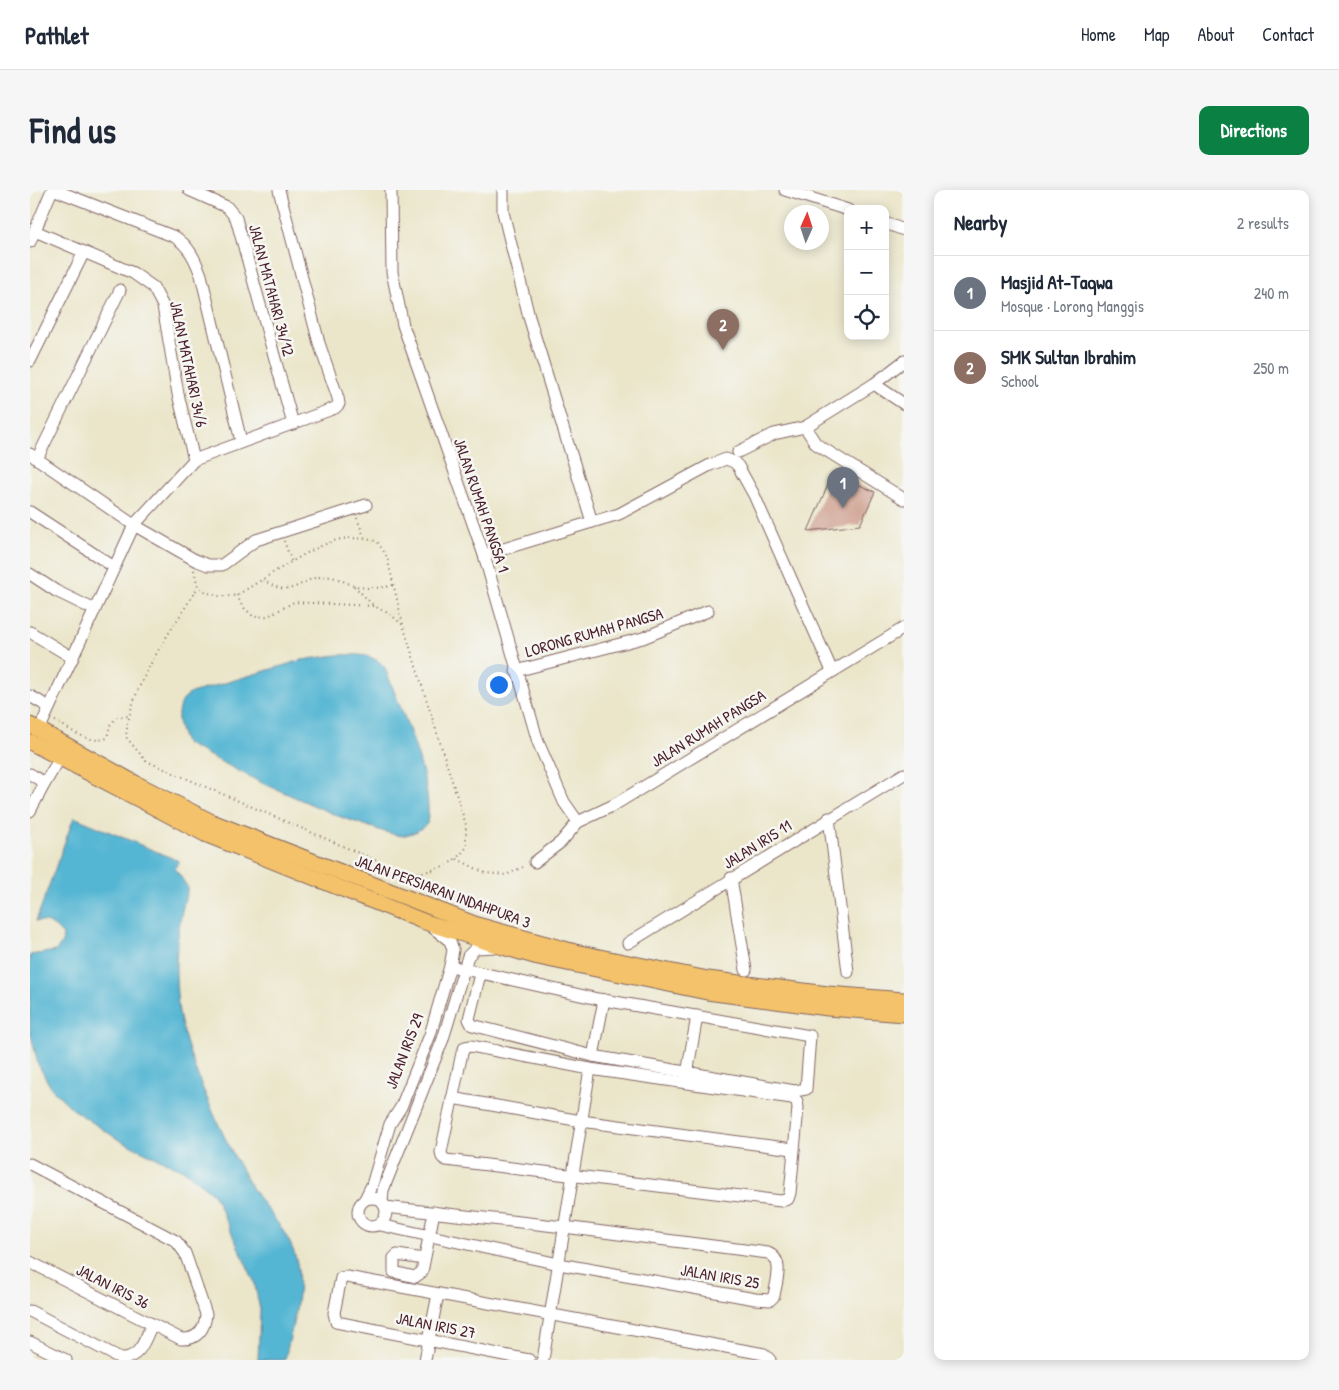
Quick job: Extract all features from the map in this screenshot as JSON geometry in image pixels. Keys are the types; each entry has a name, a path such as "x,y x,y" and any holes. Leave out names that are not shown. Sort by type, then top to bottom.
{"main road":[{"name":"JALAN PERSIARAN INDAHPURA 3","path":"39,724 60,758 205,834 425,922 538,957 706,992 828,1008 904,1014"},
{"name":"JALAN PERSIARAN INDAHPURA 3","path":"39,724 212,822 477,925 574,952 708,979 828,994 904,1000"}],"street":[{"path":"30,242 53,190 184,242 201,275 241,441"},
{"name":"JALAN MATAHARI 34/12","path":"189,190 226,207 236,218 293,424"},
{"path":"39,724 73,658 134,525 194,460 241,441 335,408 339,404 319,343 279,190"},
{"name":"JALAN RUMAH PANGSA 1","path":"391,190 391,249 397,305 426,398 484,555 516,672 549,770 564,802 578,822"},
{"path":"503,190 503,212 530,318 592,522"},
{"path":"785,190 844,209"},
{"path":"889,224 904,230"},
{"name":"JALAN MATAHARI 34/6","path":"35,232 133,273 153,287 163,306 178,394 194,460"},
{"path":"30,361 84,252"},
{"path":"120,290 33,457 134,525 195,560 208,565 222,565 256,540 366,505"},
{"path":"738,452 774,434 805,427 874,384 904,361"},
{"path":"874,384 904,404"},
{"path":"805,427 816,444 904,499"},
{"path":"484,555 619,514 710,465 726,459 738,466 754,495 832,671"},
{"path":"30,512 114,566"},
{"path":"30,574 56,591 95,610"},
{"name":"LORONG RUMAH PANGSA","path":"516,672 643,638 708,611"},
{"name":"JALAN RUMAH PANGSA","path":"535,862 561,842 578,822 614,805 904,628"},
{"path":"30,632 73,658"},
{"path":"30,696 39,724"},
{"path":"30,811 60,758"},
{"path":"30,774 45,783"},
{"name":"JALAN IRIS 11","path":"628,943 731,878 904,774"},
{"path":"829,818 848,972"},
{"path":"731,878 746,970"},
{"name":"JALAN IRIS 29","path":"365,1200 372,1185 390,1124 401,1107 430,1035 450,966 453,950 450,941 425,922"},
{"name":"JALAN IRIS 29","path":"383,1204 383,1190 443,1039 470,951 476,948 503,947"},
{"path":"450,966 604,1000 810,1036 806,1089 796,1092 593,1056 470,1024 469,1019 480,974"},
{"path":"593,1056 604,1000"},
{"path":"687,1074 697,1016"},
{"path":"471,1046 590,1069 792,1098 797,1101 798,1108 790,1193 788,1198 782,1201 446,1160 442,1157 441,1152 452,1098 465,1047 471,1046"},
{"path":"543,1360 590,1069"},
{"path":"452,1098 581,1121 793,1148"},
{"name":"JALAN IRIS 36","path":"30,1164 176,1241 185,1253 206,1314 199,1333 188,1340 181,1339 30,1262"},
{"path":"377,1199 383,1204 386,1215 380,1225 370,1227 359,1219 358,1206 365,1200 377,1199"},
{"name":"JALAN IRIS 25","path":"380,1225 429,1234 558,1264 755,1299 770,1300 774,1296 778,1261 775,1256 768,1253 383,1204"},
{"path":"424,1259 434,1212"},
{"name":"JALAN IRIS 27","path":"438,1294 347,1277 341,1278 334,1313 336,1322 529,1360"},
{"path":"425,1360 438,1294 764,1354 770,1360"},
{"path":"30,1311 125,1359 138,1352 152,1324"},
{"path":"30,1342 66,1360"}],"path":[{"path":"354,509 365,539"},
{"path":"280,532 292,563"},
{"path":"195,560 193,575 198,587 211,596 224,598 237,595 321,547 340,539 377,541 387,557 403,625 466,825 466,848 457,860 433,872 404,873 146,761 126,737 128,716 138,688 198,587"},
{"path":"263,580 276,589 287,590 313,579 331,577 354,586 374,589 394,585"},
{"path":"354,586 374,606 390,614 403,625"},
{"path":"237,595 242,606 254,617 268,616 294,602 374,606"},
{"path":"39,724 99,741 107,738 110,725 117,717 128,716"},
{"path":"457,860 485,873 506,875 535,862"}],"water":[{"path":"337,655 369,657 375,659 385,668 415,745 426,788 427,824 416,832 402,836 338,816 260,782 185,743 178,722 178,716 181,704 191,693 302,660"},
{"path":"74,817 179,861 175,868 188,888 178,933 176,965 177,997 183,1032 198,1077 230,1148 251,1186 284,1232 297,1263 297,1300 285,1360 258,1360 260,1310 254,1281 214,1195 187,1172 119,1140 75,1111 51,1088 38,1064 30,1031 30,955 56,951 62,943 63,935 57,929 51,924 36,921"}],"building":[{"path":"833,473 875,492 860,525 808,531"}],"place":[{"name":"SMK Sultan Ibrahim","path":"723,350"},
{"name":"Masjid At-Taqwa","path":"843,508"}]}
